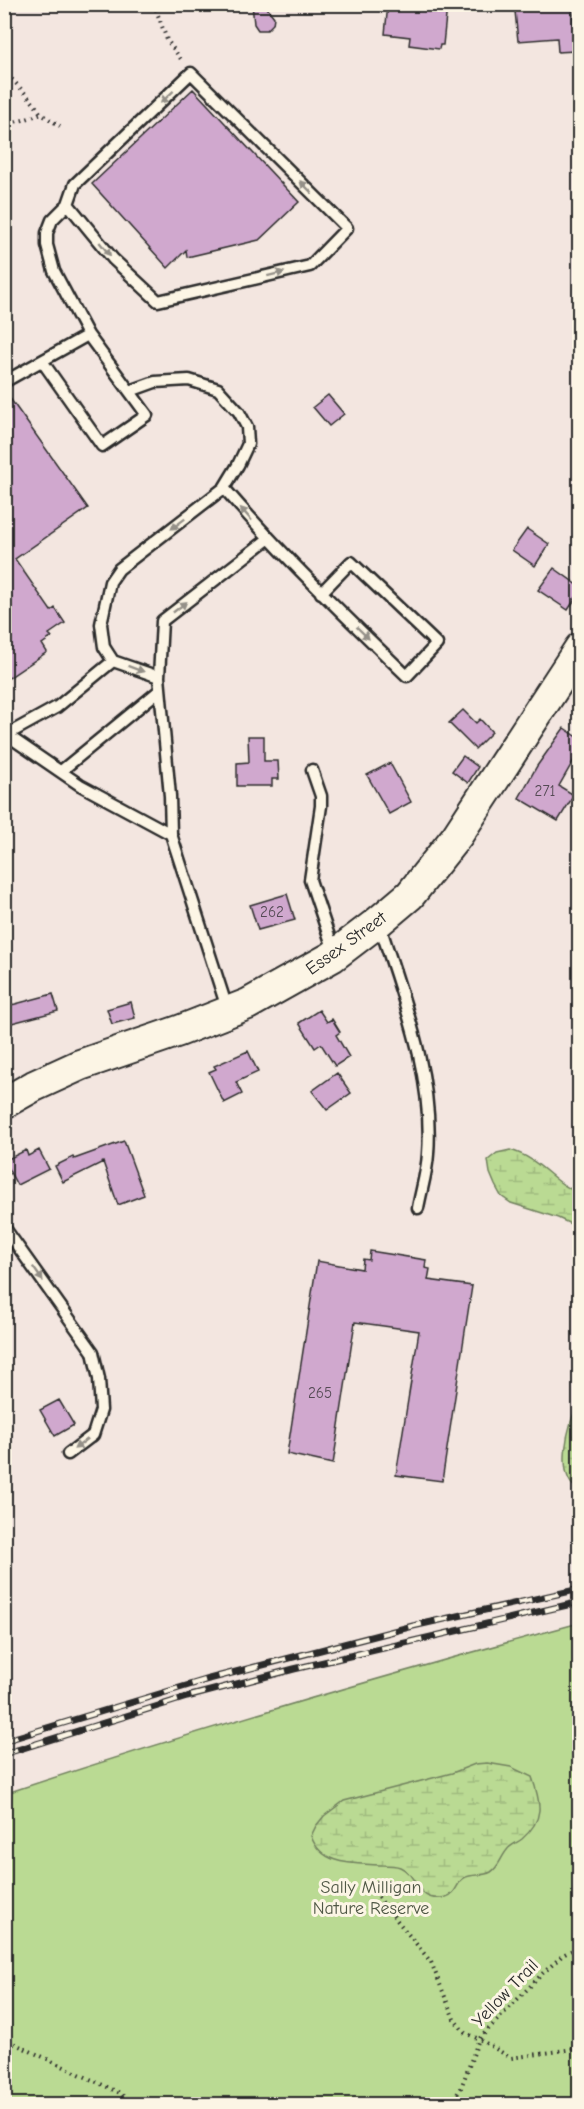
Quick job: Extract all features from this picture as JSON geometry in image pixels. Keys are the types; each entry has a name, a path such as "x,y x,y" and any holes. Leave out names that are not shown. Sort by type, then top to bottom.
{"main road":[{"name":"Essex Street","path":"4,1103 80,1065 179,1031 289,982 335,954 378,921 410,894 457,836 579,648"}],"lane":[{"path":"42,361 102,446 147,415 88,335 54,271 47,245 47,233 52,220 68,204 75,184 191,73 347,228 310,266 158,301 113,259 68,204"},
{"path":"4,382 88,335"},
{"path":"130,391 155,382 189,380 218,388 239,412 247,427 248,444 225,488 119,569 110,582 101,624 104,647 113,661 159,677"},
{"path":"225,488 268,539 321,593 407,676 437,644 351,562 321,593"},
{"path":"228,1011 171,834 170,796 159,677 162,621 268,539"},
{"path":"113,661 57,707 6,733 80,785 171,834"},
{"path":"61,771 160,690"},
{"path":"312,770 321,796 321,806 310,880 335,954"},
{"path":"378,921 415,1040 428,1102 428,1155 418,1208"},
{"path":"4,1227 93,1352 99,1379 101,1410 93,1435 68,1454"}],"path":[{"path":"154,4 167,40 191,73"},
{"path":"4,70 35,103 41,114 60,126"},
{"path":"4,124 41,114"},
{"path":"378,1897 431,1962 454,2019 465,2033 511,2058 579,2048"},
{"name":"Yellow Trail","path":"451,2104 461,2088 479,2039 543,1972 563,1955 579,1946"},
{"path":"4,2037 120,2093 131,2104"}],"green space":[{"path":"510,1150 530,1159 562,1184 579,1193 579,1228 558,1218 511,1203 501,1196 490,1173 488,1160 497,1153"},
{"path":"579,1402 579,1490 571,1483 565,1462 571,1422"},
{"name":"Sally Milligan Nature Reserve","path":"579,1623 579,2104 5,2104 4,1794 290,1704"},
{"path":"487,1763 511,1767 532,1777 539,1803 538,1817 529,1832 508,1848 494,1870 464,1878 450,1896 429,1897 423,1893 406,1871 398,1866 350,1863 331,1858 316,1846 311,1836 324,1816 344,1801 452,1773 475,1764"}],"building":[{"path":"252,4 264,4 274,17 273,24 267,30 258,30 254,24"},
{"path":"388,4 447,6 443,45 440,45 439,49 409,45 410,37 385,34"},
{"path":"551,4 572,4 575,51 558,52 557,38 518,41 515,11 551,8"},
{"path":"193,89 299,202 259,240 187,257 186,250 168,268 92,184"},
{"path":"4,390 88,508 15,559 51,611 55,608 65,623 49,634 52,637 42,644 47,652 4,681"},
{"path":"328,395 344,414 329,426 313,407"},
{"path":"527,529 549,544 535,566 512,550"},
{"path":"554,568 579,586 579,593 568,610 538,590"},
{"path":"463,710 476,723 480,719 492,732 475,749 449,723"},
{"path":"564,728 579,738 579,751 559,786 574,795 558,821 519,798 537,766"},
{"path":"248,736 264,736 264,761 278,761 279,779 272,779 272,786 237,786 237,763 249,762"},
{"path":"463,756 478,767 468,783 452,771"},
{"path":"390,763 411,802 389,814 367,775"},
{"path":"287,894 295,920 258,930 250,905"},
{"path":"53,994 58,1011 4,1025 4,1007"},
{"path":"131,1002 135,1018 112,1024 107,1009"},
{"path":"319,1010 327,1022 332,1019 340,1032 336,1035 349,1057 335,1066 321,1044 315,1048 299,1023"},
{"path":"248,1051 258,1072 236,1082 242,1094 224,1103 209,1072 216,1069 214,1066"},
{"path":"337,1073 351,1093 327,1110 312,1091"},
{"path":"124,1141 144,1195 118,1205 103,1162 63,1182 55,1166 73,1157 74,1159"},
{"path":"26,1150 28,1156 39,1150 49,1169 17,1185 4,1161"},
{"path":"370,1251 426,1260 425,1268 430,1269 428,1280 472,1286 442,1481 396,1475 419,1331 355,1322 333,1464 287,1454 317,1261 362,1269 363,1259 369,1260"},
{"path":"59,1400 74,1425 55,1436 40,1410"}],"railway":[{"path":"4,1741 209,1679 413,1626 580,1589"},
{"path":"4,1754 187,1697 294,1669 580,1602"}]}
